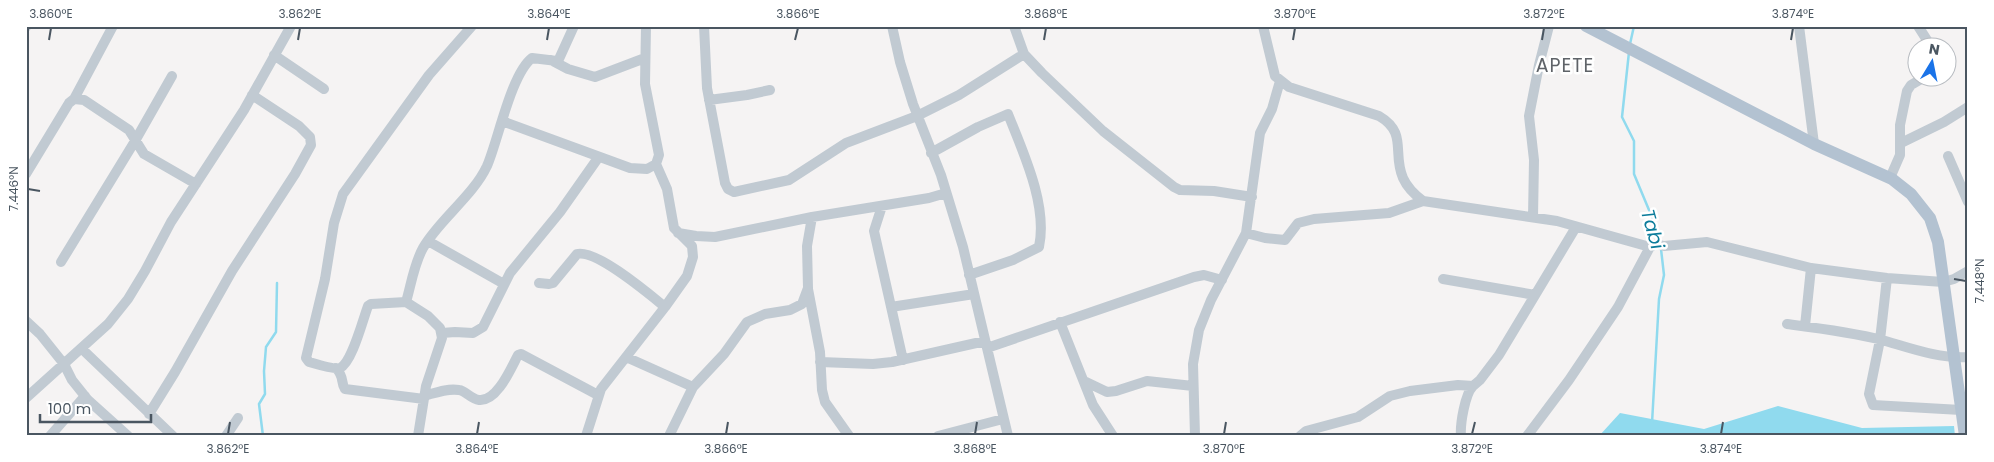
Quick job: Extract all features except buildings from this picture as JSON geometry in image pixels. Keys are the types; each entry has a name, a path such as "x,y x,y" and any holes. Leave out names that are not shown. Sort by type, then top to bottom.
{"main road":[{"path":"1586,26 1814,144 1890,178 1911,194 1930,218 1938,242 1943,282 1961,358 1961,410 1964,433"}],"street":[{"path":"26,174 69,103 74,99 113,26"},
{"path":"26,398 108,324 128,299 171,222 226,140 290,26"},
{"path":"418,436 424,398 442,333 440,328 428,316 406,302 371,304 368,306 349,358 343,366 336,368 309,362 306,358 325,279 334,223 343,194 429,75 472,26"},
{"path":"406,302 418,258 428,241 459,206 485,170 515,84 530,59 559,59 574,26"},
{"path":"502,121 598,158 638,170 647,169 656,164 659,155 644,84 646,26"},
{"path":"704,26 709,100 725,183 728,190 734,192 789,180 846,143 917,116 959,95 1024,54"},
{"path":"892,26 900,62 917,116 946,193 974,294 1008,436"},
{"path":"1014,26 1024,54 1102,131 1174,187 1180,190 1214,191 1252,197"},
{"path":"1263,26 1275,76 1280,80 1290,87 1379,116 1388,122 1398,140 1402,176 1415,194 1423,201"},
{"path":"1533,217 1534,160 1529,116 1539,65 1550,26"},
{"path":"1799,26 1814,144"},
{"path":"1918,26 1926,38"},
{"path":"274,55 324,89"},
{"path":"550,60 594,77 646,58"},
{"path":"61,262 172,76"},
{"path":"1195,436 1193,364 1202,317 1246,233 1260,132 1272,109 1280,80"},
{"path":"1890,178 1900,155 1900,125 1909,88"},
{"path":"709,100 770,90"},
{"path":"149,414 232,271 311,145 310,136 299,126 252,95"},
{"path":"74,99 84,100 129,130 144,154 196,184"},
{"path":"1901,143 1944,122 1968,107"},
{"path":"931,153 978,127 1008,114 1026,161 1037,199 1041,234 1039,247 1013,260 969,275"},
{"path":"1948,156 1968,202"},
{"path":"442,333 472,333 483,327 504,284 529,248 560,212 598,158"},
{"path":"586,436 598,395 609,377 666,307 687,276 693,257 692,246 678,233 672,223 667,188 656,164"},
{"path":"678,233 715,237 812,217 929,198 946,193"},
{"path":"1246,233 1265,238 1285,240 1298,223 1314,219 1389,213 1423,201 1533,217 1657,245 1707,242 1812,268 1887,278 1943,282 1954,279 1968,271"},
{"path":"882,206 874,231 903,360"},
{"path":"812,217 807,246 808,288 820,362 822,390 825,402 849,436"},
{"path":"1461,436 1460,427 1464,406 1470,389 1480,380 1499,355 1576,227"},
{"path":"428,241 504,284"},
{"path":"1527,436 1569,380 1657,245"},
{"path":"538,283 553,283 576,254 582,253 600,260 634,282 666,307"},
{"path":"1805,326 1812,268"},
{"path":"820,362 873,364 986,345 1194,277 1204,275 1222,280"},
{"path":"1887,278 1880,340 1868,394 1873,405 1961,410"},
{"path":"1443,279 1535,294"},
{"path":"670,436 693,387 724,354 747,322 765,314 794,309 802,304 808,288"},
{"path":"891,307 974,294"},
{"path":"26,321 40,334 64,364 72,380 85,396 128,436"},
{"path":"1060,322 1094,405 1113,436"},
{"path":"1787,324 1880,340 1912,349 1961,358"},
{"path":"82,349 173,436"},
{"path":"336,368 343,376 343,384 346,389 424,398 449,390 456,390 462,391 474,399 483,400 488,399 505,379 518,355 521,354 598,395"},
{"path":"626,357 693,387"},
{"path":"1084,381 1107,392 1147,381 1193,386"},
{"path":"1300,436 1306,431 1358,417 1390,396 1410,391 1458,385 1473,386"},
{"path":"50,436 85,396"},
{"path":"226,436 238,418"},
{"path":"938,436 1003,419"}],"water":[{"path":"1778,406 1862,428 1954,426 1955,436 1599,436 1620,413 1704,429"}],"waterway":[{"name":"Tabi","path":"1630,44 1634,26"},
{"name":"Tabi","path":"1629,52 1622,117 1634,141 1634,174 1659,234 1660,241"},
{"name":"Tabi","path":"1652,423 1659,299 1664,275 1661,249"},
{"path":"263,436 259,404 265,394 266,347 276,332 277,283"}],"district":[{"name":"APETE","path":"1565,65"}]}
